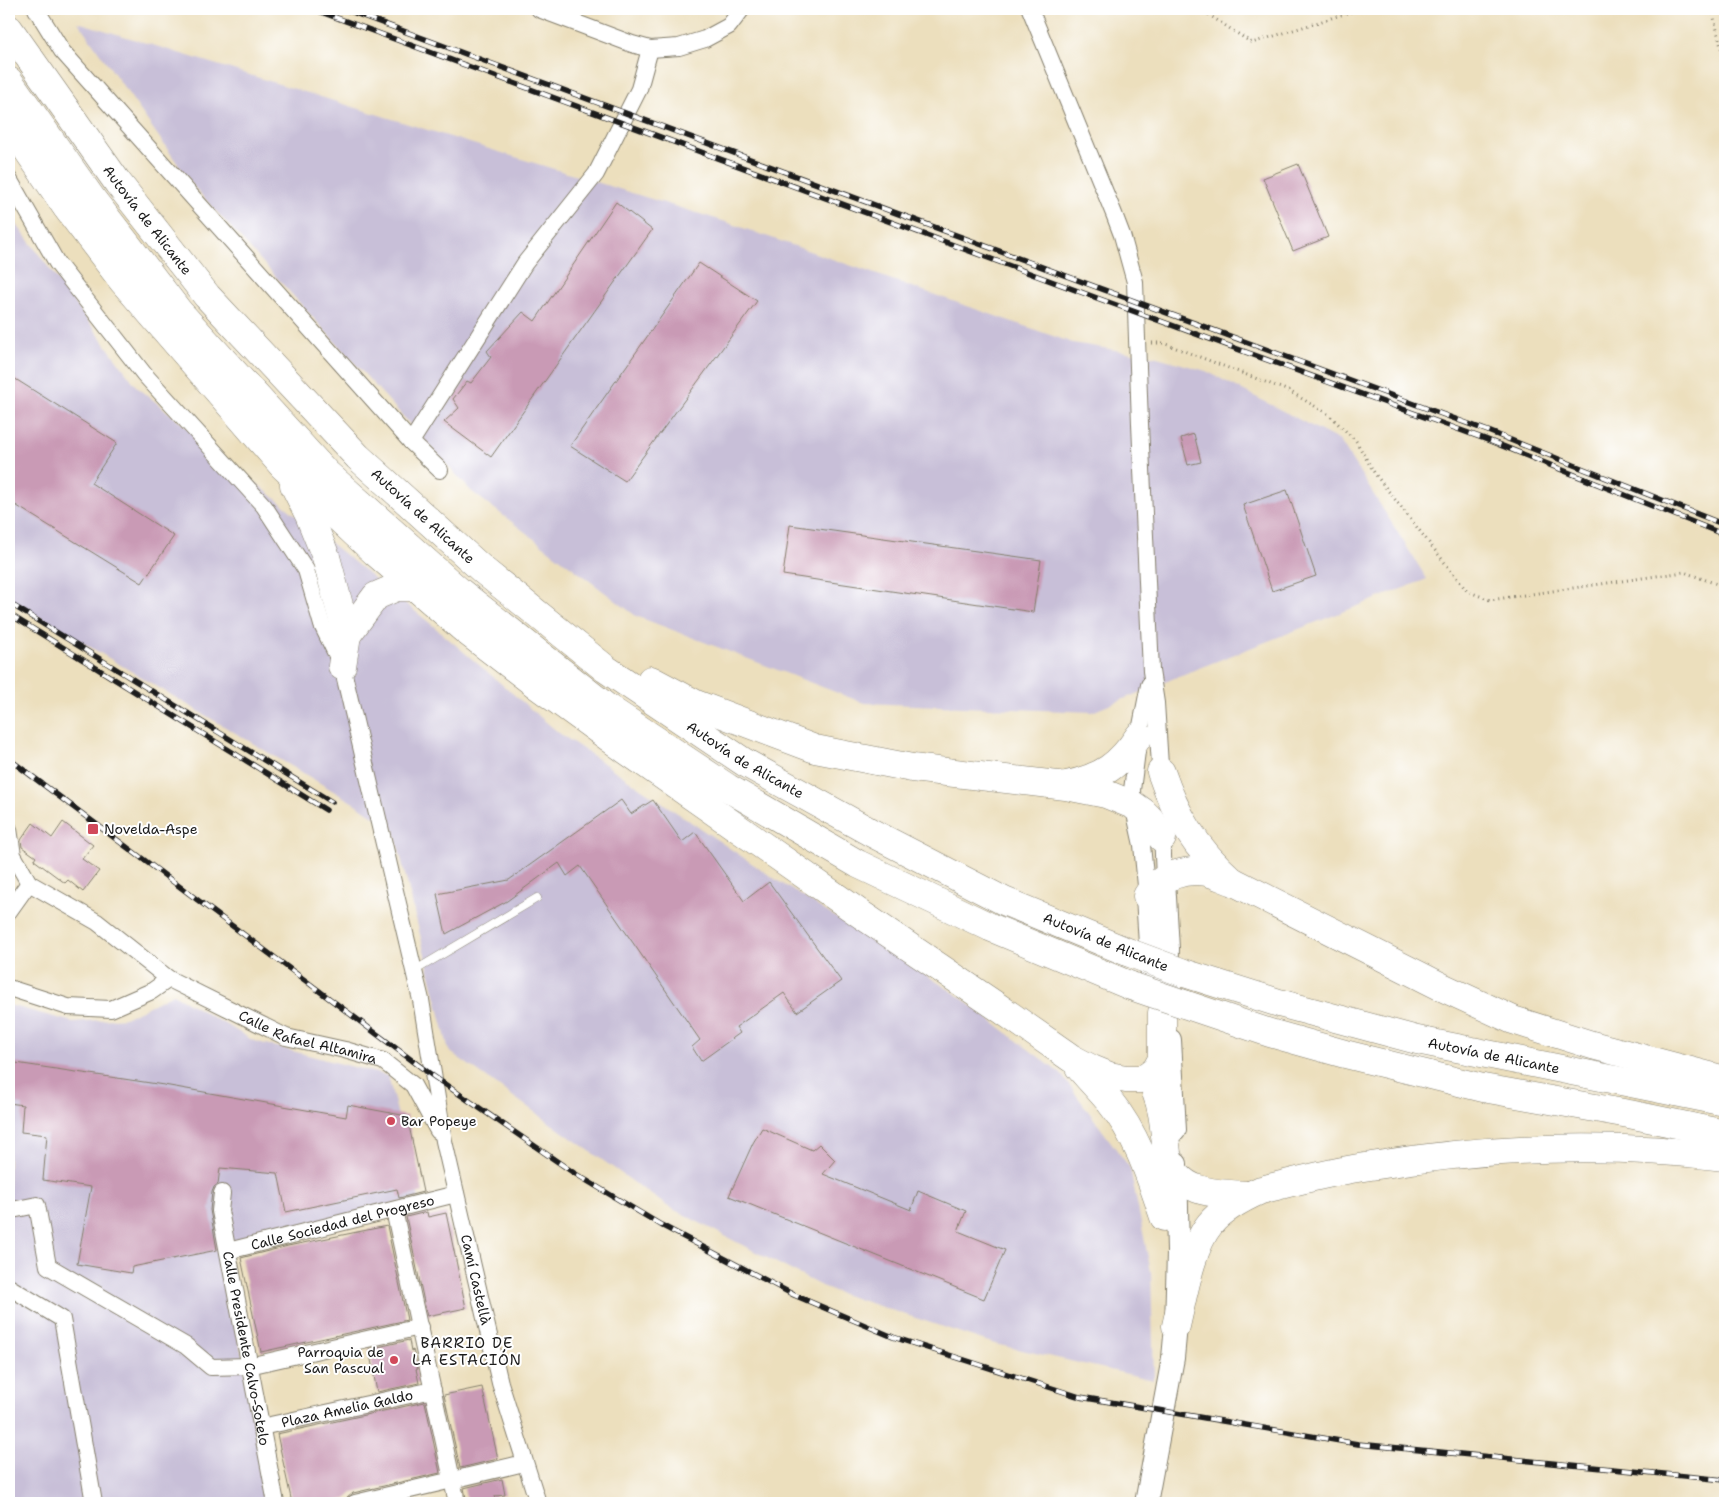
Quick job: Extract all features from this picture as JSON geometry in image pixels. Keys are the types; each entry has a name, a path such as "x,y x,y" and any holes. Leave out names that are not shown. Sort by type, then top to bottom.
{"highway":[{"name":"Autovía de Alicante","path":"9,29 118,183 207,296 358,457 484,571 606,669 744,762 872,833 1004,900 1130,952 1178,987 1270,1034 1483,1088 1629,1114 1725,1134"},
{"name":"Autovía de Alicante","path":"9,81 92,199 179,312 326,473 460,592 606,707 728,788 858,864 990,927 1131,986 1178,987 1279,1003 1417,1040 1725,1102"},
{"path":"9,123 66,208 122,280 283,466 375,552 465,630 626,750 1071,1058 1108,1076 1126,1079 1141,1079 1148,1076 1156,1081"},
{"path":"283,466 309,514 326,556 347,635 342,666"},
{"path":"347,635 376,596 397,587 415,587"},
{"path":"606,669 638,674 696,704 815,749 912,768 1066,786 1106,794 1133,805 1150,819 1162,838"},
{"path":"1066,786 1104,773 1123,758 1139,736"},
{"path":"1161,772 1170,800 1185,827 1215,866 1234,882"},
{"path":"1156,888 1173,875 1208,872 1234,882 1444,988 1513,1020 1582,1043 1725,1080"},
{"path":"1178,987 1162,1014 1162,1059 1156,1081 1172,1170 1190,1185 1209,1193 1249,1195"},
{"path":"1071,1058 1110,1102 1126,1126 1147,1168 1164,1217"},
{"path":"1176,1326 1187,1282 1201,1240 1209,1225 1219,1214 1249,1195 1270,1188 1370,1166 1451,1155 1584,1147 1642,1149 1725,1158"}],"street":[{"path":"36,9 62,51 411,442 440,470"},
{"path":"539,9 650,49 679,47 705,39 729,26 742,9"},
{"path":"1030,9 1122,235 1135,282 1151,671 1156,703 1161,772 1162,838 1156,888 1156,1081 1164,1217 1176,1293"},
{"path":"411,442 525,263 596,174 638,89 650,49"},
{"path":"9,178 63,271 144,374 264,506 306,570 322,625 342,666 421,1000 444,1141"},
{"path":"1146,1503 1173,1358 1178,1252 1178,987 1168,950 1156,888 1142,846 1133,805 1132,790 1139,736 1151,671"},
{"path":"9,829 13,855 29,883 9,911"},
{"name":"Calle Rafael Altamira","path":"29,883 97,922 169,979 286,1037 345,1050 382,1061 413,1085 444,1141"},
{"path":"9,988 68,1007 111,1009 152,992 169,979"},
{"name":"Camí Castellà","path":"444,1141 500,1383 538,1503"},
{"name":"Calle Presidente Calvo-Sotelo","path":"222,1192 220,1211 276,1503"},
{"name":"Calle Sociedad del Progreso","path":"228,1251 456,1194"},
{"path":"9,1213 12,1210 37,1205 48,1266 186,1346 211,1367 249,1366 420,1327"},
{"path":"394,1210 457,1503"},
{"path":"9,1287 62,1319 94,1503"},
{"name":"Plaza Amelia Galdo","path":"261,1427 433,1390"},
{"path":"355,1503 524,1463"}],"lane":[{"path":"414,971 537,898"}],"path":[{"path":"1200,9 1252,43 1360,9"},
{"path":"1712,9 1725,64"},
{"path":"1137,343 1163,343 1290,391 1328,414 1356,441 1375,474 1467,591 1490,600 1684,572 1725,587"}],"shaded area":[{"path":"78,22 726,222 1073,343 1157,357 1206,371 1340,441 1427,579 1092,712 864,703 636,616 471,491 194,187"},
{"path":"9,214 137,387 431,624 559,733 778,881 956,994 1061,1074 1130,1168 1151,1272 1154,1380 995,1344 827,1289 667,1206 449,1051 394,830 357,805 9,599"},
{"path":"173,994 254,1041 388,1076 419,1198 216,1246 244,1363 268,1503 9,1503 9,1005 73,1022 125,1018"}],"building":[{"path":"1298,164 1328,237 1293,251 1263,178"},
{"path":"616,202 652,230 491,457 444,422 459,408 453,399 467,381 471,383 491,357 487,351 523,312 535,321"},
{"path":"699,263 757,301 625,481 570,446"},
{"path":"9,375 117,443 91,483 174,536 142,583 9,501"},
{"path":"1194,434 1201,462 1188,465 1181,438"},
{"path":"1287,490 1316,576 1272,591 1243,505"},
{"path":"790,525 1041,560 1033,612 783,575"},
{"path":"621,800 631,814 653,800 682,842 695,832 744,901 769,882 841,981 797,1012 784,993 736,1027 740,1033 701,1061 692,1047 700,1040 580,866 567,876 559,863 507,901 446,934 437,894 509,880"},
{"path":"63,822 93,845 82,859 99,871 83,892 68,880 65,883 34,860 36,857 22,847 21,840 33,823 52,838"},
{"path":"9,1062 164,1085 346,1117 348,1105 407,1116 423,1192 399,1198 397,1189 286,1212 278,1173 220,1168 218,1184 212,1192 210,1210 217,1250 132,1267 131,1273 77,1264 91,1187 43,1180 47,1135 21,1132 23,1105 9,1103"},
{"path":"762,1128 812,1150 819,1144 835,1160 823,1174 911,1210 918,1191 966,1211 958,1231 1005,1250 984,1299 729,1196 753,1143"},
{"path":"427,1212 428,1217 446,1213 466,1308 427,1316 406,1217"},
{"path":"387,1226 407,1320 261,1352 241,1258 288,1246"},
{"name":"Parroquia de San Pascual","path":"409,1340 418,1369 416,1369 419,1383 377,1392 369,1349"},
{"path":"482,1387 498,1459 460,1468 444,1395"},
{"path":"425,1402 440,1473 353,1493 346,1499 326,1503 292,1503 277,1434"},
{"path":"502,1479 505,1495 495,1496 497,1503 467,1503 464,1488"}],"railway":[{"path":"313,9 1485,439 1725,535"},
{"path":"344,9 1488,431 1725,525"},
{"path":"9,603 332,802"},
{"path":"9,614 326,810"},
{"path":"9,759 433,1076 574,1173 661,1225 794,1295 893,1337 1080,1397 1358,1444 1725,1480"}],"place":[{"name":"Novelda-Aspe","path":"93,829"},
{"name":"Bar Popeye","path":"391,1121"},
{"name":"Parroquia de San Pascual","path":"394,1360"}],"district":[{"name":"BARRIO DE LA ESTACIÓN","path":"467,1352"}]}
